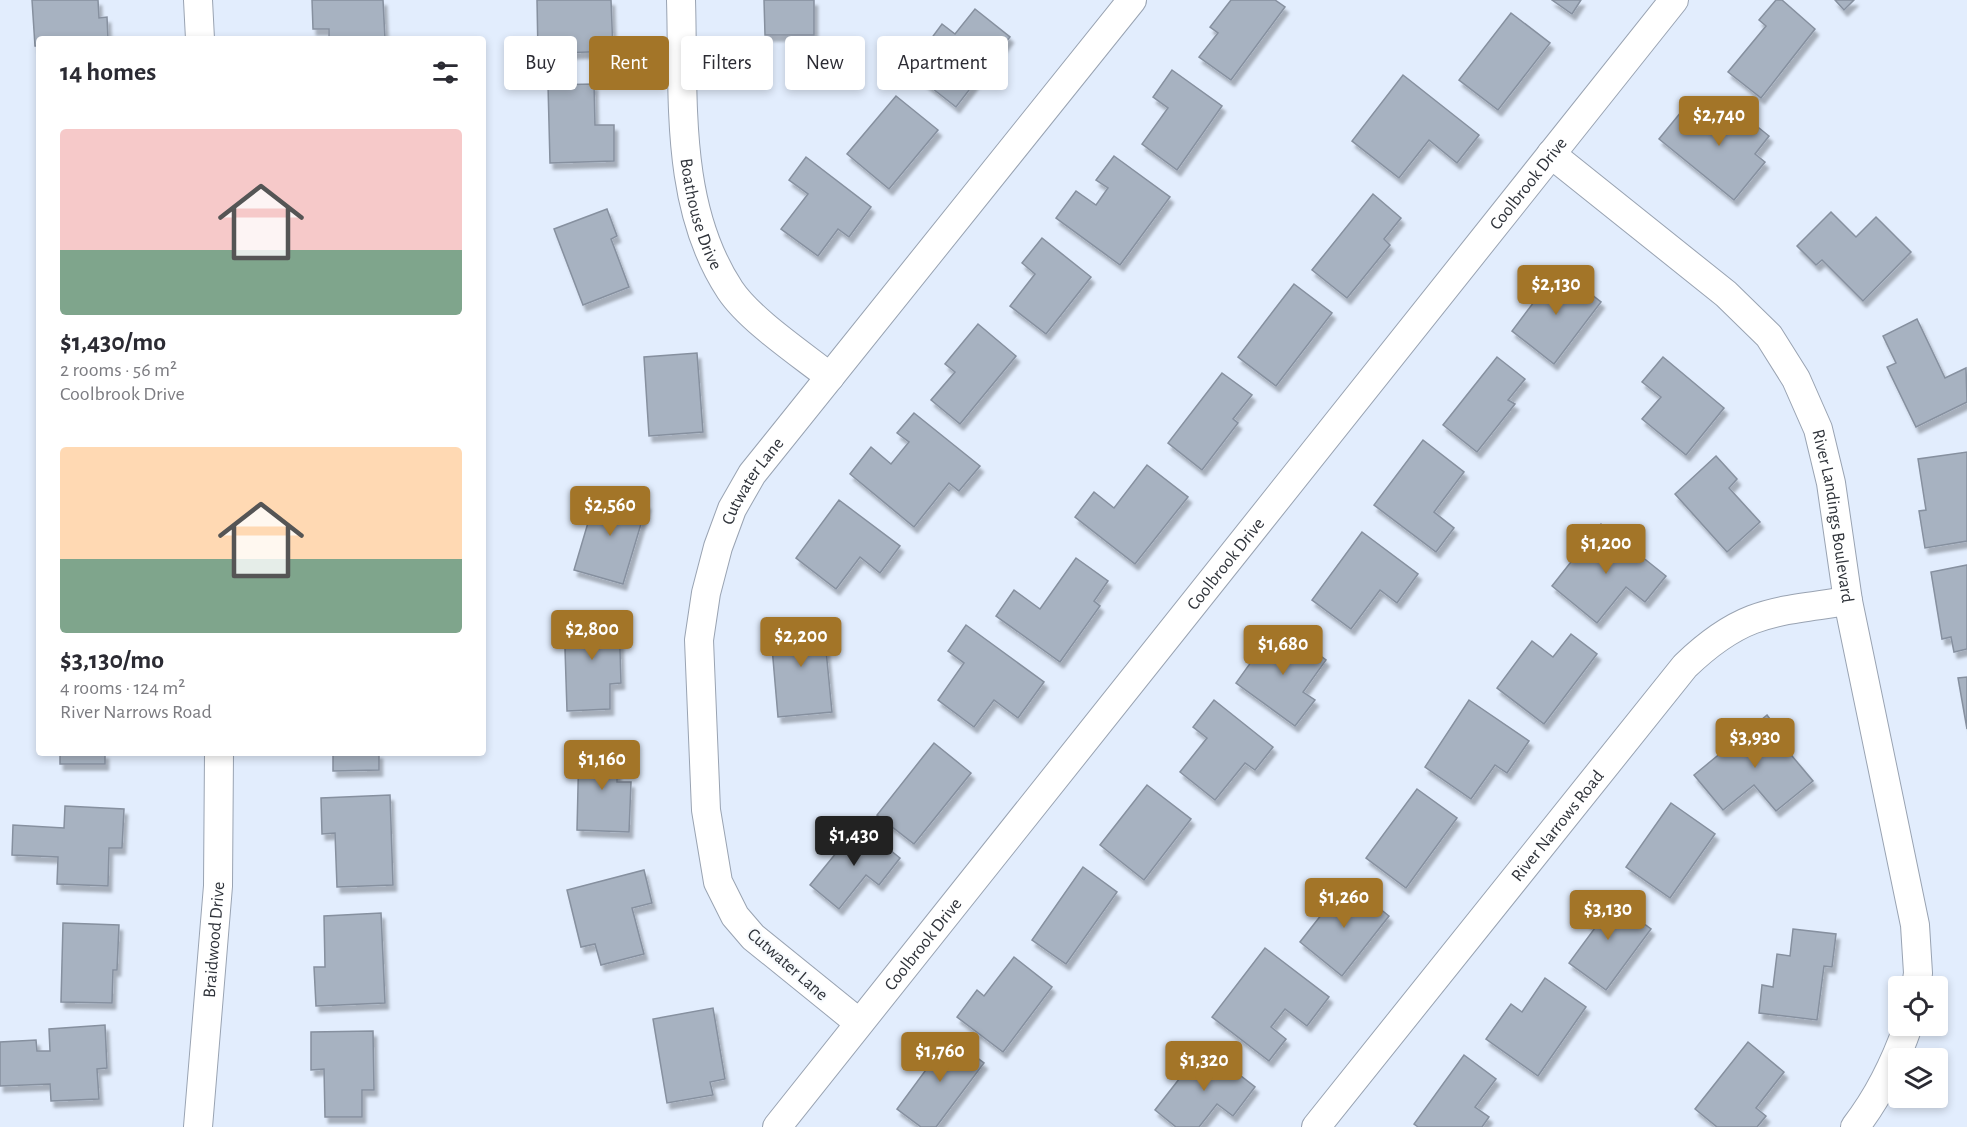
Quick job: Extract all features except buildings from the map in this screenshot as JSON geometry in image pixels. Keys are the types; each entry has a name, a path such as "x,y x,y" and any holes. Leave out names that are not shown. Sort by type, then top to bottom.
{"street":[{"path":"198,0 200,36"},
{"name":"Boathouse Drive","path":"681,0 686,156 694,204 707,248 731,291 763,323 830,377"},
{"name":"Cutwater Lane","path":"858,1022 753,937 735,916 718,882 706,810 699,640 706,593 718,547 732,509 752,474 1132,0"},
{"name":"Coolbrook Drive","path":"777,1127 858,1022 1674,0"},
{"name":"River Landings Boulevard","path":"1551,154 1726,294 1769,336 1796,379 1818,429 1831,483 1848,601 1915,924 1918,976"},
{"name":"River Narrows Road","path":"1316,1127 1685,666 1709,643 1733,626 1752,618 1792,609 1848,601"},
{"name":"Braidwood Drive","path":"198,1127 218,886 219,756"},
{"path":"1855,1127 1873,1103 1896,1062 1905,1036"}]}
